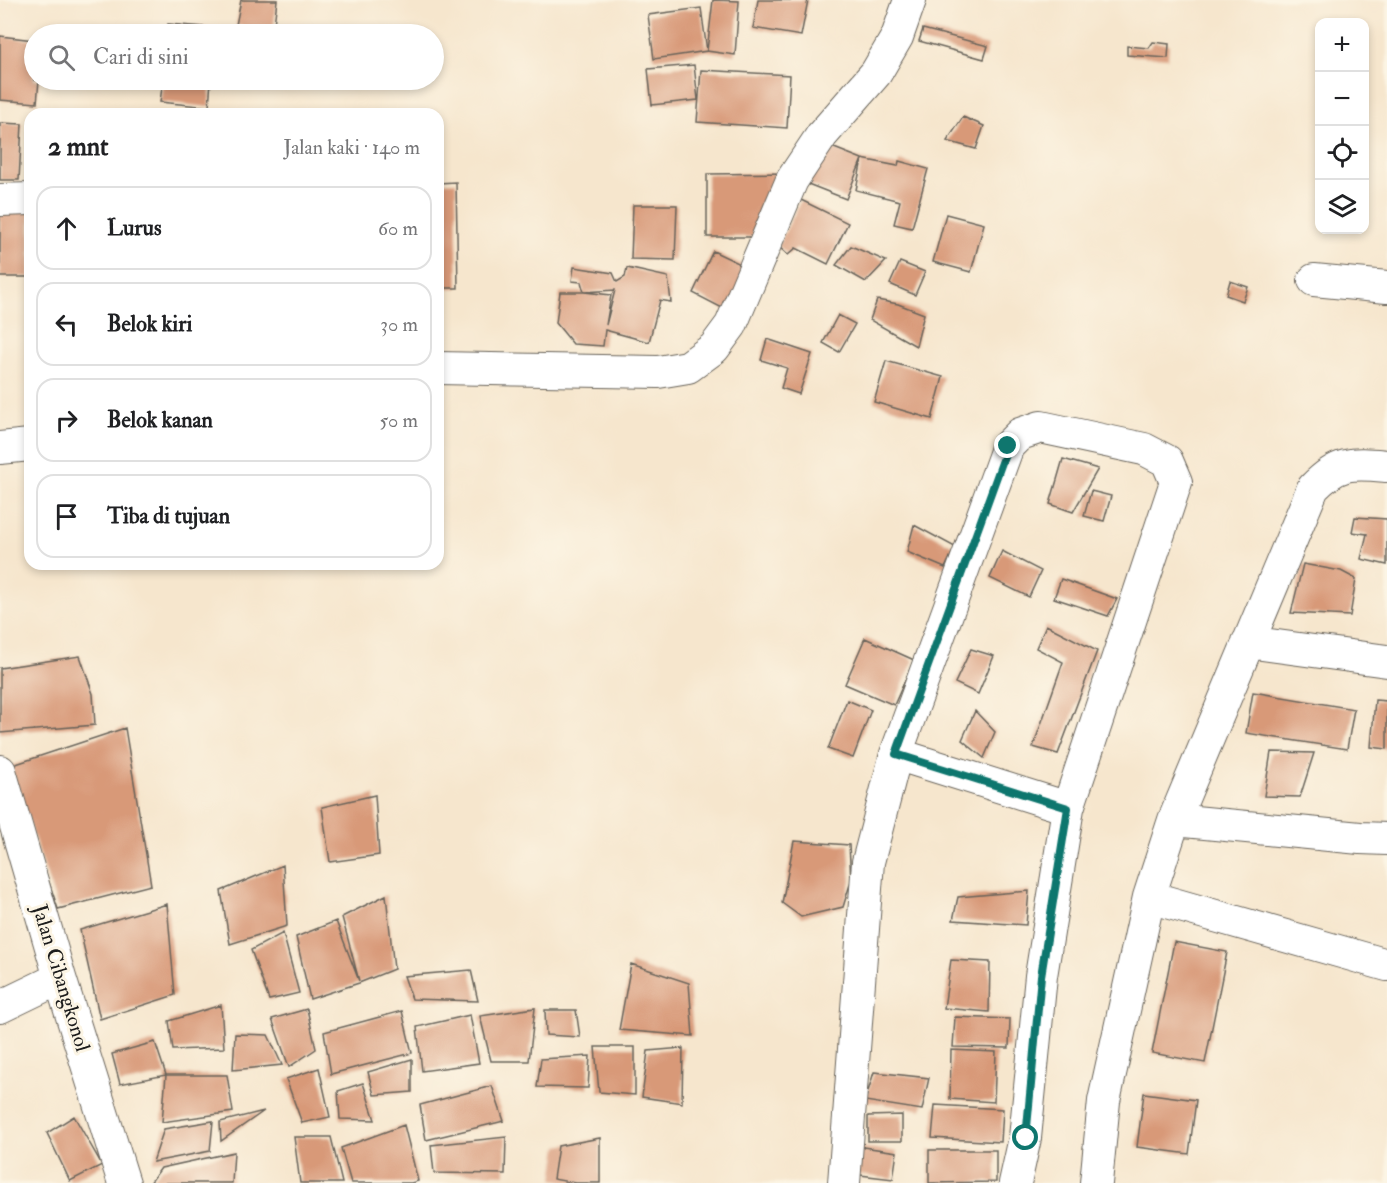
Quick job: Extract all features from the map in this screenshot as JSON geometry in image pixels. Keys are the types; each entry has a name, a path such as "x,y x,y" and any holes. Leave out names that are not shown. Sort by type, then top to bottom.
{"street":[{"path":"444,368 658,372 688,367 714,348 731,325 792,180 822,135 876,73 897,37 910,0"},
{"path":"0,200 24,199"},
{"path":"1314,280 1387,287"},
{"path":"844,1183 868,862 896,754 1008,446 1020,434 1041,427 1144,449 1167,461 1176,482 1068,808 1041,976 1026,1138 1015,1183"},
{"path":"0,448 24,446"},
{"path":"1096,1183 1104,1101 1149,897 1174,820 1313,488 1325,475 1337,468 1358,464 1387,466"},
{"path":"1248,642 1387,661"},
{"path":"896,754 1068,808"},
{"name":"Jalan Cibangkonol","path":"0,771 60,978 124,1183"},
{"path":"1174,820 1387,839"},
{"path":"1149,897 1387,965"},
{"path":"0,1007 60,978"}],"building":[{"path":"241,0 277,0 274,24 236,24"},
{"path":"713,0 739,1 735,55 707,51"},
{"path":"758,0 808,0 801,36 753,28"},
{"path":"701,8 707,51 654,59 648,15"},
{"path":"923,29 988,46 984,59 919,41"},
{"path":"0,36 24,39 24,90 38,90 37,103 0,100"},
{"path":"1153,42 1169,44 1168,58 1127,55 1127,46 1149,48"},
{"path":"694,65 698,100 652,105 648,69"},
{"path":"701,70 790,75 787,128 697,122"},
{"path":"162,90 210,90 209,107 160,102"},
{"path":"963,117 984,126 976,149 947,141"},
{"path":"0,123 22,124 19,180 0,180"},
{"path":"824,144 862,159 846,199 808,184"},
{"path":"862,159 898,166 899,161 928,169 912,228 894,224 900,201 856,190"},
{"path":"785,173 757,237 707,237 707,174"},
{"path":"456,182 458,288 444,288 444,183"},
{"path":"801,200 848,223 828,264 796,248 788,255 778,246"},
{"path":"633,205 677,205 675,260 631,259"},
{"path":"24,207 24,277 0,277 0,209"},
{"path":"946,214 984,224 971,272 933,262"},
{"path":"851,246 886,261 866,282 836,265"},
{"path":"713,251 749,268 728,311 693,293"},
{"path":"900,262 925,272 915,295 890,284"},
{"path":"574,267 613,273 617,282 625,277 627,268 668,277 671,302 660,300 649,342 605,330 603,346 573,344 556,323 560,292 584,292 581,282 572,281","holes":["615,290 606,325 611,295 584,292"]},
{"path":"1230,281 1248,287 1243,301 1226,295"},
{"path":"877,300 898,304 924,314 916,346 870,320"},
{"path":"838,315 855,324 839,352 823,343"},
{"path":"767,339 812,354 799,394 781,388 787,368 761,360"},
{"path":"886,361 943,377 932,419 874,402"},
{"path":"1063,459 1098,469 1073,512 1050,504"},
{"path":"1091,491 1111,496 1104,521 1084,516"},
{"path":"1355,517 1387,519 1387,565 1361,559 1367,534 1352,532"},
{"path":"914,525 955,547 945,568 907,552"},
{"path":"1002,551 1041,571 1029,597 990,578"},
{"path":"1303,564 1341,571 1356,579 1350,616 1291,613"},
{"path":"1061,579 1117,599 1108,616 1054,598"},
{"path":"1046,625 1097,651 1058,754 1033,747 1063,662 1036,648"},
{"path":"865,638 914,660 894,705 845,684"},
{"path":"971,649 994,656 978,694 955,683"},
{"path":"80,656 93,694 95,725 0,733 0,668"},
{"path":"1253,692 1354,709 1347,749 1246,733"},
{"path":"847,700 871,710 853,758 828,749"},
{"path":"1375,700 1387,701 1387,749 1371,747"},
{"path":"975,711 995,732 984,758 962,740"},
{"path":"125,728 151,885 58,909 10,766"},
{"path":"1271,752 1314,753 1300,797 1264,796"},
{"path":"375,795 379,855 330,862 322,807"},
{"path":"794,841 849,845 851,881 843,907 801,917 782,903"},
{"path":"283,865 287,926 230,944 221,891"},
{"path":"1029,891 1026,925 953,920 958,897"},
{"path":"386,895 394,969 310,999 296,937 336,921 359,981 342,917"},
{"path":"167,904 175,995 100,1019 80,930"},
{"path":"283,933 299,993 269,1000 251,950"},
{"path":"1174,942 1227,952 1205,1063 1152,1053"},
{"path":"951,960 990,962 989,1012 944,1008"},
{"path":"631,964 689,983 693,1036 619,1030"},
{"path":"471,970 478,1001 412,999 404,976"},
{"path":"221,1005 224,1048 173,1050 169,1021"},
{"path":"535,1008 529,1061 491,1061 480,1016"},
{"path":"307,1009 316,1049 289,1067 272,1019"},
{"path":"545,1010 576,1010 580,1037 546,1035"},
{"path":"402,1011 412,1053 331,1074 324,1032"},
{"path":"470,1015 479,1063 422,1071 417,1027"},
{"path":"955,1017 1010,1019 1009,1048 953,1047"},
{"path":"235,1034 268,1035 282,1065 233,1070"},
{"path":"155,1042 166,1075 120,1084 112,1054"},
{"path":"595,1047 635,1047 635,1095 599,1092"},
{"path":"683,1048 682,1103 642,1097 648,1051"},
{"path":"951,1050 996,1052 994,1102 950,1099"},
{"path":"590,1056 588,1088 537,1087 541,1059"},
{"path":"412,1059 412,1092 374,1095 368,1072"},
{"path":"319,1068 330,1117 302,1123 286,1079"},
{"path":"874,1072 929,1078 922,1110 865,1101"},
{"path":"166,1075 227,1075 233,1112 162,1122"},
{"path":"363,1083 375,1120 340,1119 338,1091"},
{"path":"492,1086 504,1121 426,1140 420,1105"},
{"path":"1144,1093 1196,1100 1189,1154 1137,1147"},
{"path":"935,1105 1003,1109 1001,1142 932,1138"},
{"path":"264,1111 221,1141 220,1122"},
{"path":"902,1115 902,1141 868,1141 868,1116"},
{"path":"74,1116 102,1165 70,1181 47,1133"},
{"path":"213,1121 210,1151 153,1162 164,1129"},
{"path":"404,1125 418,1181 351,1183 341,1148"},
{"path":"294,1137 331,1137 342,1183 300,1183"},
{"path":"506,1137 505,1174 434,1173 431,1145"},
{"path":"600,1138 600,1183 575,1183 553,1179 558,1146"},
{"path":"856,1146 897,1152 893,1179 852,1174"},
{"path":"929,1150 996,1150 996,1182 929,1183"},
{"path":"234,1152 232,1183 150,1183 161,1168"}],"route":[{"path":"1008,446 896,754 1068,808 1041,976 1026,1138"}]}
